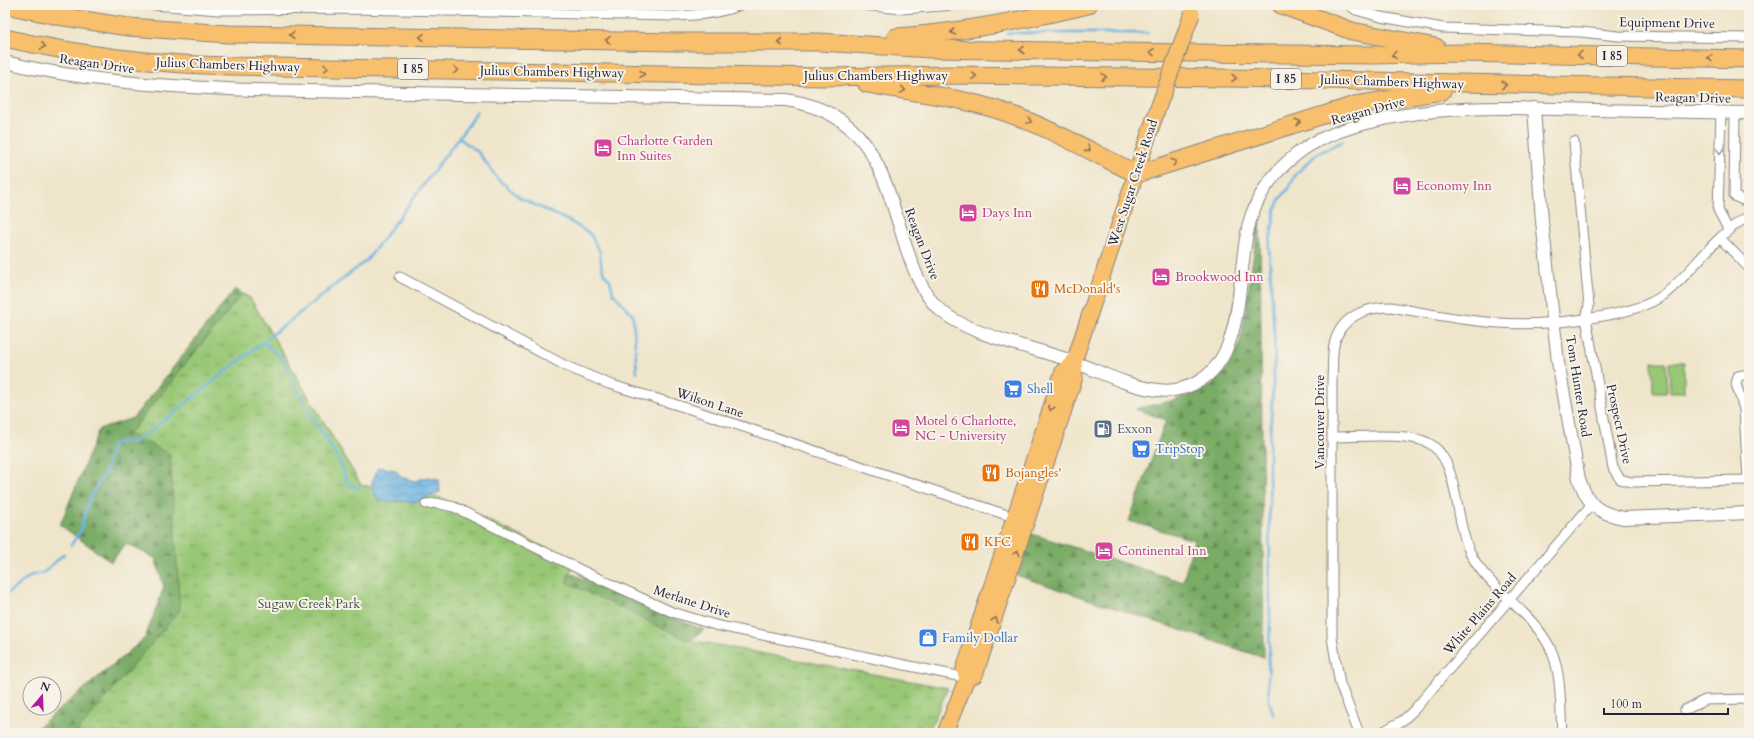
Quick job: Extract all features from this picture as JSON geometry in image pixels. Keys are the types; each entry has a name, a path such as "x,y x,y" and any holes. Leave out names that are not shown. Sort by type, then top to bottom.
{"highway":[{"name":"Julius Chambers Highway","path":"6,5 32,11 128,27 228,34 676,42 819,42 931,49 1314,55 1475,54 1749,59"},
{"path":"15,5 32,11"},
{"path":"819,42 948,33 991,26 1088,5"},
{"path":"1281,5 1352,30 1475,54"},
{"name":"Julius Chambers Highway","path":"5,38 109,57 202,65 823,77 953,75 1229,78 1749,89"},
{"path":"823,77 939,96 1003,112 1055,132 1137,174 1355,105 1480,84"}],"main road":[{"name":"West Sugar Creek Road","path":"945,733 967,678 964,669 1020,520 1063,371 1074,362 1154,119 1193,9"}],"street":[{"path":"154,5 219,10 353,9 674,16 696,15 730,10 740,5"},
{"path":"863,5 902,9 953,5"},
{"name":"Equipment Drive","path":"1349,5 1356,10 1381,17 1443,28 1581,32 1618,36 1749,38"},
{"name":"Reagan Drive","path":"5,62 95,79 166,87 778,100 803,102 840,118 852,128 868,146 880,169 921,285 939,309 951,320 984,333 1074,362 1100,373 1155,390 1176,390 1198,382 1217,366 1230,344 1234,329 1247,234 1259,199 1280,170 1300,151 1314,142 1348,128 1399,115 1454,108 1534,108 1749,113"},
{"name":"Tom Hunter Road","path":"1534,108 1542,221 1558,362 1579,479 1585,494 1592,504 1606,514 1624,518 1749,513"},
{"path":"1721,112 1718,210 1728,229"},
{"path":"1735,112 1734,196 1749,203"},
{"name":"Prospect Drive","path":"1574,142 1589,306 1586,318 1613,468 1620,479 1631,482 1748,480 1744,409 1736,384 1738,376 1749,374"},
{"path":"1553,321 1586,318 1643,307 1664,295 1728,229 1749,216"},
{"path":"1720,238 1749,268"},
{"name":"Wilson Lane","path":"400,277 566,366 609,384 690,409 1020,520"},
{"name":"Vancouver Drive","path":"1359,733 1340,684 1332,638 1333,347 1340,330 1357,314 1372,308 1391,307 1499,323 1553,321"},
{"path":"1333,437 1408,437 1428,442 1437,448 1449,467 1461,529 1469,551 1487,578 1537,627 1552,652 1557,674 1562,733"},
{"name":"Merlane Drive","path":"426,504 436,503 454,507 643,600 687,617 715,625 967,678"},
{"name":"White Plains Road","path":"1380,733 1402,721 1414,711 1592,504"},
{"path":"1685,710 1705,700 1749,699"}],"green space":[{"path":"1258,225 1260,225 1264,658 1016,575 1029,533 1183,582 1194,540 1129,521 1166,420 1135,409 1172,401 1202,390 1215,382 1226,370 1235,354 1242,334"},
{"name":"Sugaw Creek Park","path":"235,289 250,298 361,485 429,508 625,598 704,630 672,654 196,733 31,733 51,716 62,716 62,707 145,638 164,587 155,558 126,544 111,562 60,525 99,429 133,418"},
{"name":"Sugaw Creek Park","path":"242,294 250,298 361,485 442,498 575,562 566,582 685,639 948,688 928,733 76,733 180,610 170,454 129,434"},
{"path":"1652,362 1666,362 1667,392 1653,392"},
{"path":"1669,362 1684,362 1684,392 1670,392"}],"water":[{"path":"378,467 396,470 401,477 415,481 427,477 439,479 440,492 416,502 378,501 371,486"}],"waterway":[{"path":"1007,33 1147,33"},
{"path":"71,545 81,530 91,496 106,471 112,445 121,442 133,442 144,436 367,260 472,120 477,111"},
{"path":"459,138 478,152 497,178 520,198 571,222 590,234 600,252 604,274 610,280 613,293 633,315 637,373"},
{"path":"1273,714 1269,701 1268,683 1270,624 1269,451 1275,352 1269,247 1275,212 1279,200 1289,188 1296,174 1317,154 1343,141"},
{"path":"263,342 281,358 312,417 339,460 348,484 360,488"},
{"path":"5,595 32,575 43,573 64,554"}],"place":[{"name":"Charlotte Garden Inn Suites","path":"603,148"},
{"name":"Economy Inn","path":"1402,186"},
{"name":"Days Inn","path":"968,213"},
{"name":"Brookwood Inn","path":"1161,277"},
{"name":"McDonald's","path":"1040,289"},
{"name":"Shell","path":"1013,389"},
{"name":"Motel 6 Charlotte, NC - University","path":"901,428"},
{"name":"Exxon","path":"1103,429"},
{"name":"TripStop","path":"1141,449"},
{"name":"Bojangles'","path":"991,473"},
{"name":"KFC","path":"970,542"},
{"name":"Continental Inn","path":"1104,551"},
{"name":"Family Dollar","path":"928,638"}]}
